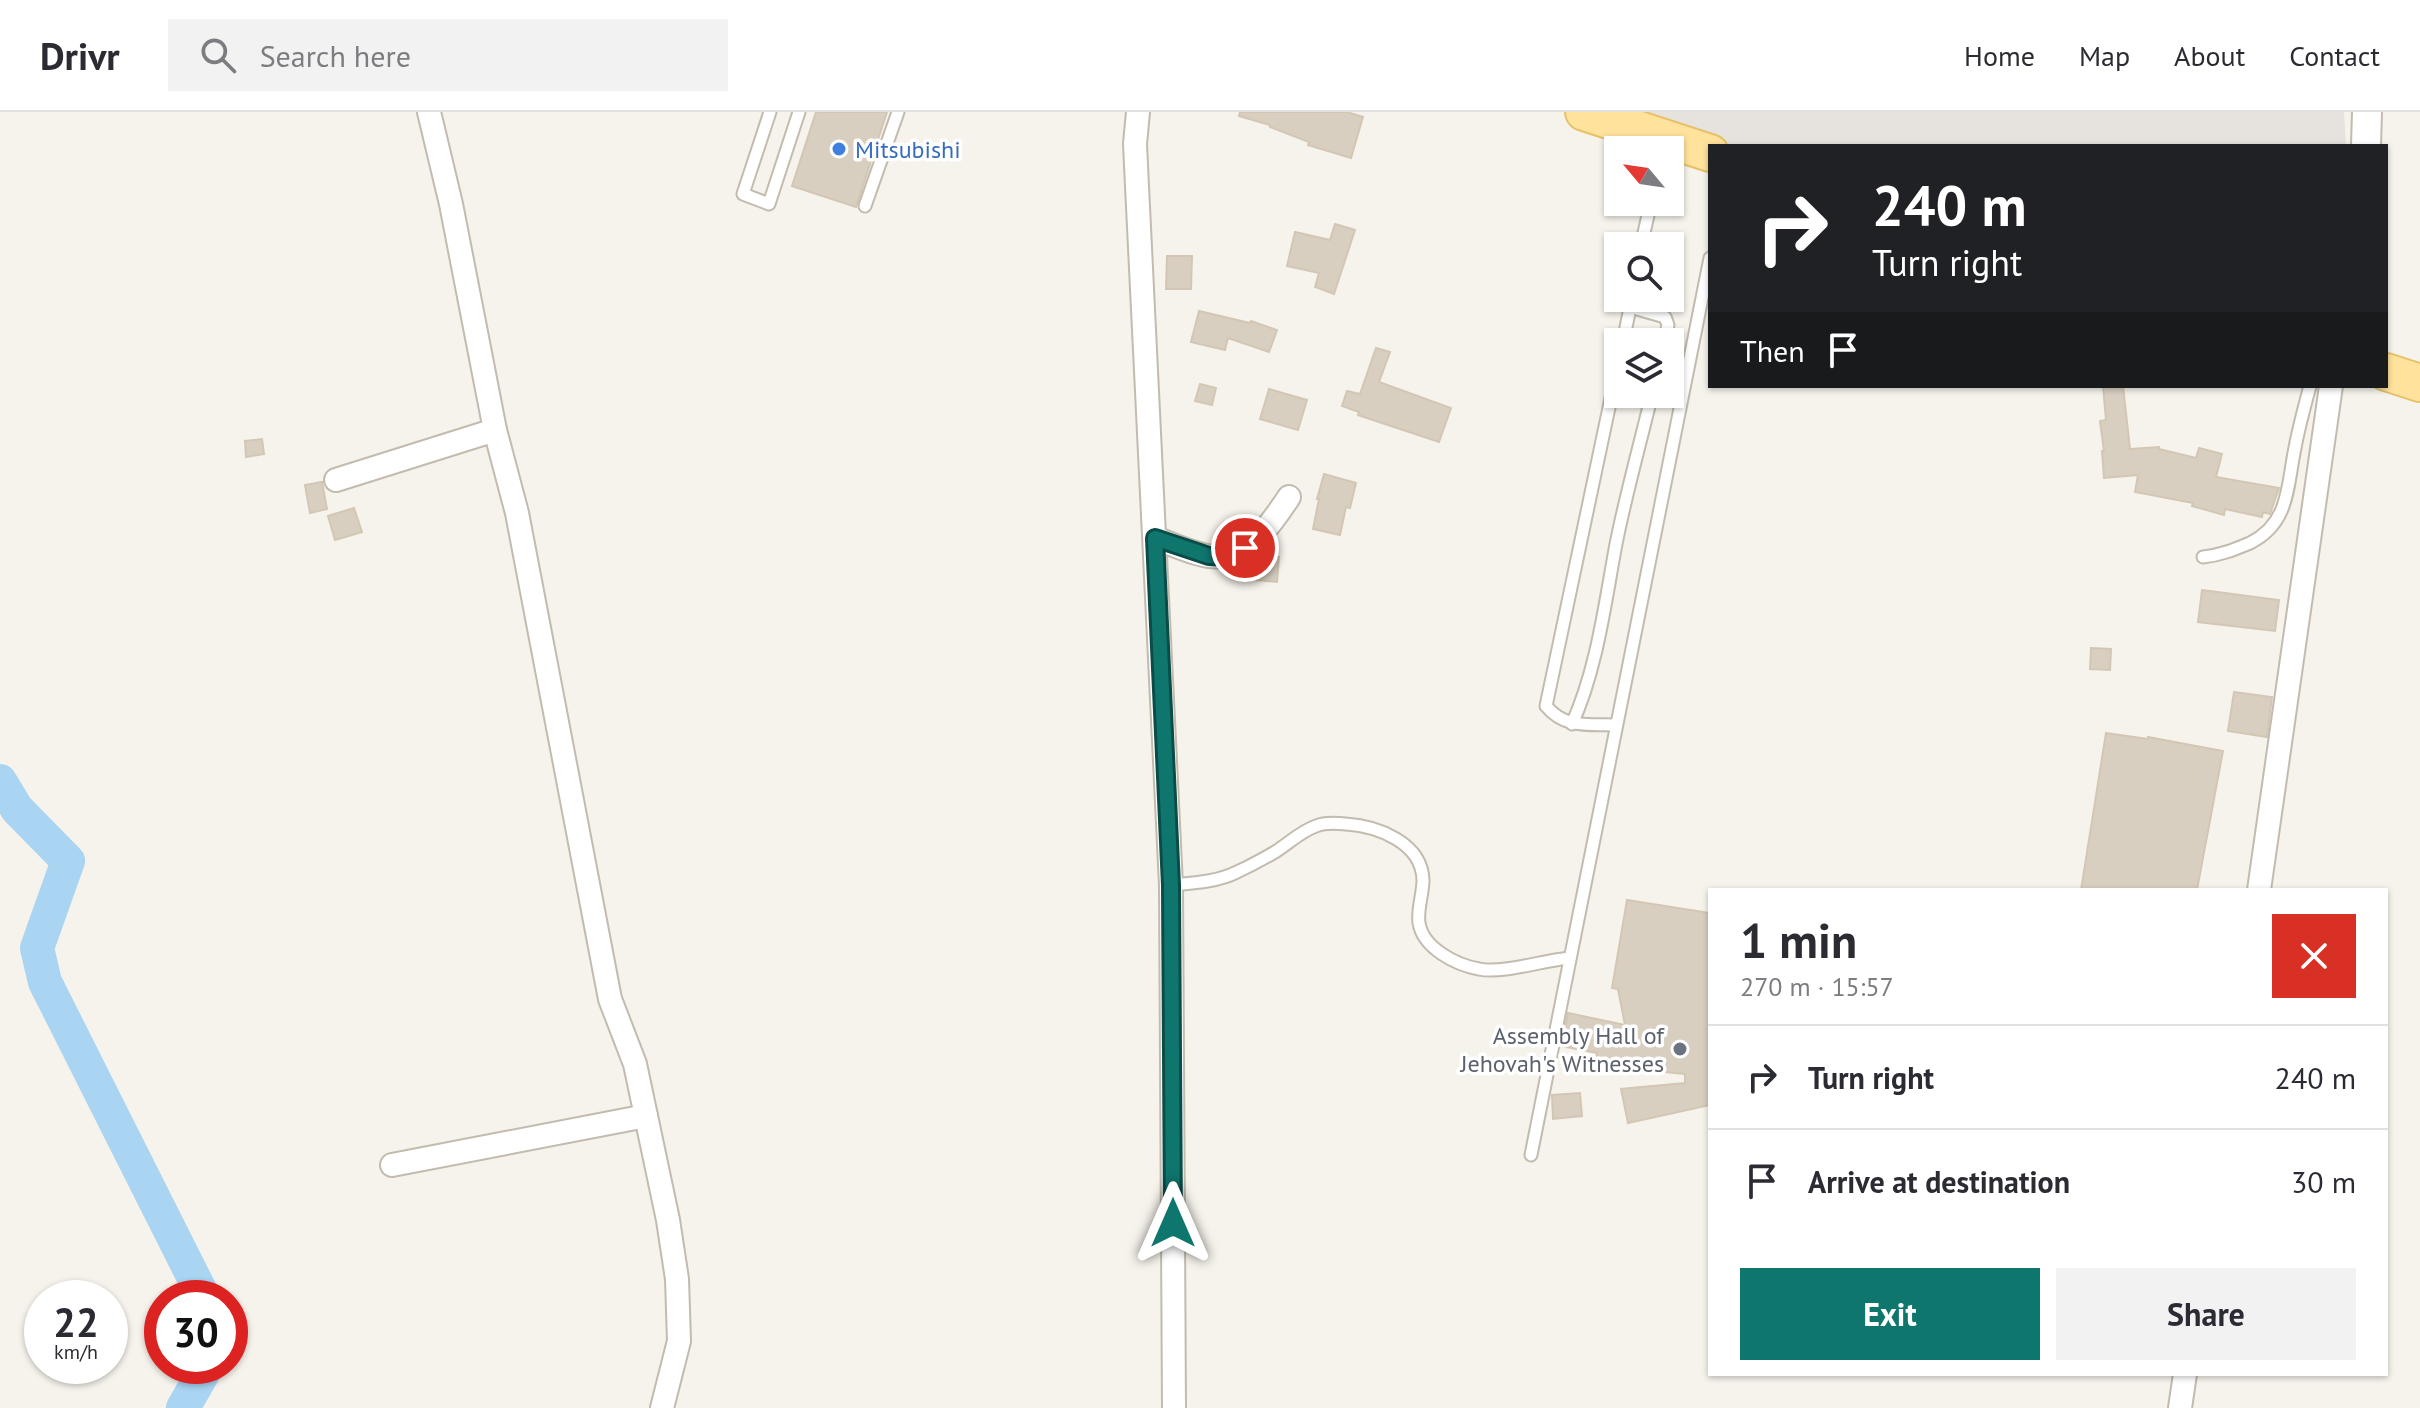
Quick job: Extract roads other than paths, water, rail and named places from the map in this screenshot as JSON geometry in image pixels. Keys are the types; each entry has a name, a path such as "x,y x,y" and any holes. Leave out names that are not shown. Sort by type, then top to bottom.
{"main road":[{"path":"1584,112 1644,136"},
{"path":"1684,148 1708,153"},
{"path":"2388,373 2420,383"}],"street":[{"path":"429,112 451,204 495,430 517,513 610,999 635,1064 668,1220 677,1279 679,1341 662,1408"},
{"path":"1138,112 1136,172 1171,885 1174,1408"},
{"path":"2366,144 2367,112"},
{"path":"2259,888 2331,388"},
{"path":"336,480 495,430"},
{"path":"1155,538 1209,556 1226,557 1259,538 1289,497"},
{"path":"392,1165 646,1116"},
{"path":"2180,1408 2185,1376"}],"lane":[{"path":"770,112 743,194 769,204 799,112"},
{"path":"865,206 898,112"},
{"path":"1531,1155 1708,268"},
{"path":"1653,312 1665,317 1667,328"},
{"path":"2203,557 2225,555 2265,535 2279,518 2286,500 2296,440 2309,388"},
{"path":"1609,408 1546,706 1555,717 1572,724 1616,725"},
{"path":"1572,724 1580,707 1601,625 1617,540 1649,408"},
{"path":"1171,885 1234,874 1316,826 1351,824 1397,838 1408,847 1423,875 1419,922 1424,936 1436,949 1480,970 1570,958"}],"waterway":[{"path":"0,781 17,809 68,861 37,948 45,982 195,1280"},
{"path":"183,1408 197,1384"}],"place":[{"name":"Mitsubishi","path":"839,149"},
{"name":"Assembly Hall of Jehovah's Witnesses","path":"1680,1049"}]}
